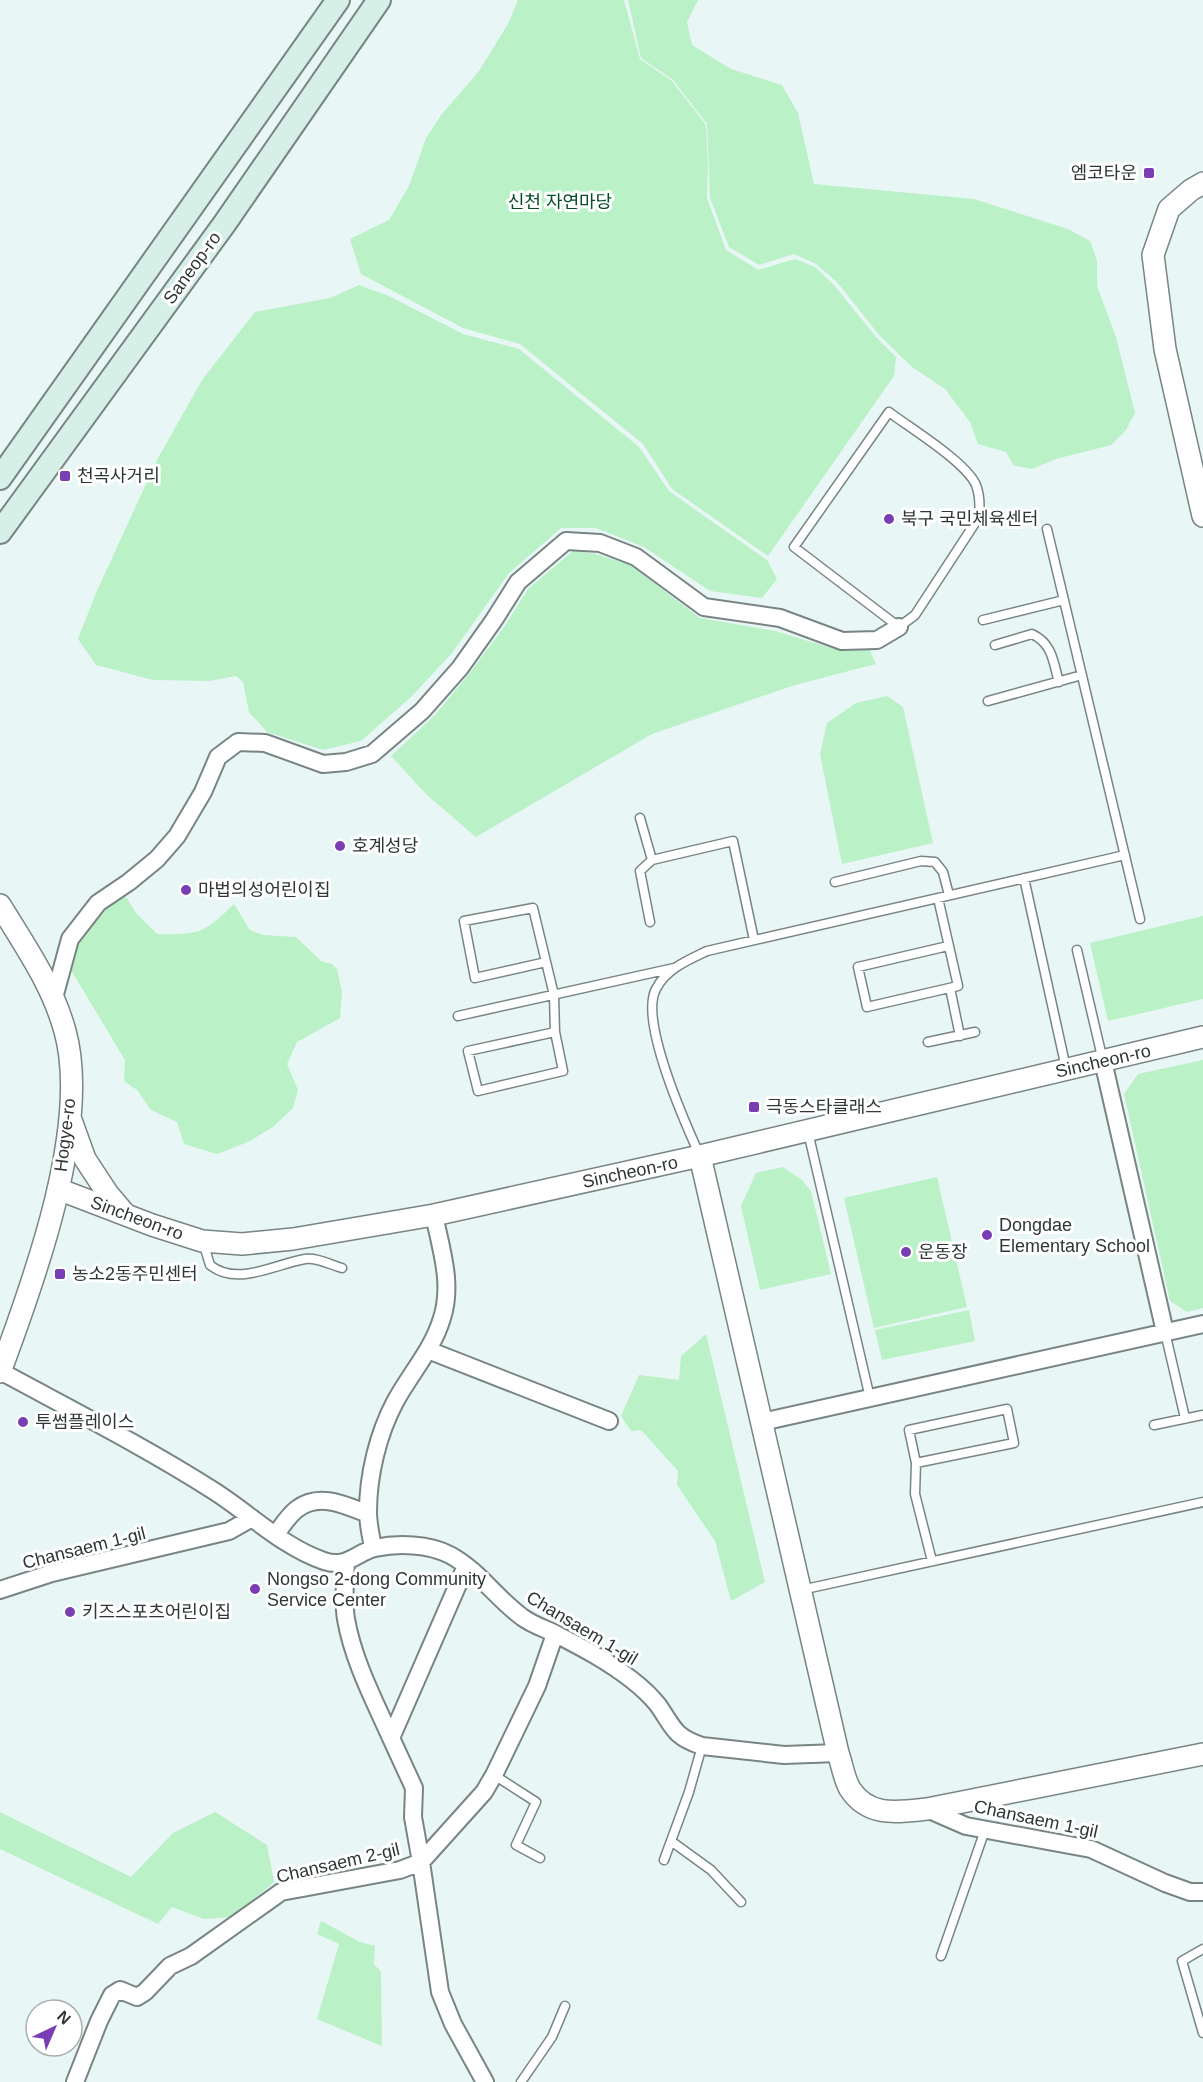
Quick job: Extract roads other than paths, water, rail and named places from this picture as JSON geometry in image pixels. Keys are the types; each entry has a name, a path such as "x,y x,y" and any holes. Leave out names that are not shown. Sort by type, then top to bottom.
{"main road":[{"name":"Saneop-ro","path":"0,478 338,0"},
{"name":"Saneop-ro","path":"0,532 225,223 379,0"}],"street":[{"path":"1203,183 1169,209 1153,255 1165,349 1203,516"},
{"path":"54,998 70,939 98,903 157,859 177,836 203,792 218,757 238,742 265,743 323,764 346,762 372,754 422,711 460,668 518,582 566,541 600,543 636,557 704,608 780,618 842,641 877,640 899,627"},
{"name":"Hogye-ro","path":"0,905 37,965 54,998 65,1032 70,1066 71,1118 58,1189 32,1281 0,1371"},
{"name":"Sincheon-ro","path":"58,1189 202,1241 242,1244 293,1239 435,1215 700,1156 1203,1037"},
{"path":"1103,1061 1165,1332"},
{"path":"71,1118 85,1159 108,1194 126,1215"},
{"path":"700,1156 838,1753 850,1789 867,1805 888,1813 927,1809 1203,1754"},
{"path":"373,1548 368,1514 370,1477 379,1442 395,1402 428,1350 442,1318 448,1280 435,1215"},
{"path":"762,1422 1203,1324"},
{"path":"428,1350 609,1421"},
{"path":"0,1371 162,1459 216,1492 306,1554 328,1563 346,1562"},
{"path":"276,1534 296,1510 309,1502 332,1500 368,1514"},
{"name":"Chansaem 1-gil","path":"0,1590 52,1573 229,1531 252,1518"},
{"name":"Chansaem 1-gil","path":"346,1562 373,1548 434,1547 466,1566 524,1619 597,1656 628,1677 657,1705 679,1736 702,1746 784,1755 838,1753"},
{"name":"Chansaem 2-gil","path":"75,2082 112,1995 120,1990 137,1997 145,1992 170,1966 191,1956 281,1893 400,1870 421,1862 413,1817 414,1788 370,1692 345,1618 346,1562"},
{"path":"391,1738 466,1566"},
{"path":"485,2082 453,2024 440,1992 421,1862 484,1792 494,1775 537,1686 555,1634"},
{"name":"Chansaem 1-gil","path":"927,1809 966,1826 1091,1849 1165,1883 1190,1892 1203,1892"}],"lane":[{"path":"889,412 964,468 975,483 980,501 979,517 915,615 899,627 794,547 889,412"},
{"path":"1047,529 1140,919"},
{"path":"983,620 1064,600"},
{"path":"995,645 1032,634 1043,639 1051,653 1059,682"},
{"path":"988,701 1082,675"},
{"path":"640,818 652,860"},
{"path":"650,922 640,871 652,860 733,841 754,940"},
{"path":"458,1016 674,968 707,951 1125,855"},
{"path":"835,882 921,861 935,862 943,872 949,895"},
{"path":"1024,878 1067,1070"},
{"path":"938,898 958,986 867,1007 858,967 948,946"},
{"path":"546,962 475,978 464,921 533,908 554,995 555,1032 563,1071 478,1091 468,1051 555,1032"},
{"path":"1077,950 1103,1061"},
{"path":"674,968 656,989 650,1009 670,1090 700,1156"},
{"path":"950,988 960,1036"},
{"path":"928,1042 975,1032"},
{"path":"807,1131 870,1398"},
{"path":"202,1241 210,1265 226,1274 264,1272 308,1258 342,1268"},
{"path":"1165,1332 1185,1418"},
{"path":"916,1463 1014,1443 1007,1409 909,1430 916,1463 915,1494 932,1561"},
{"path":"1154,1425 1203,1415"},
{"path":"800,1590 1203,1502"},
{"path":"664,1860 689,1792 702,1746"},
{"path":"494,1775 536,1802 516,1845 540,1858"},
{"path":"941,1956 985,1830"},
{"path":"671,1841 711,1870 741,1902"},
{"path":"1203,1949 1182,1961 1203,2033"},
{"path":"521,2082 552,2037 565,2006"}],"place":[{"name":"엠코타운","path":"1149,173"},
{"name":"천곡사거리","path":"65,476"},
{"name":"북구 국민체육센터","path":"889,519"},
{"name":"호계성당","path":"340,846"},
{"name":"마법의성어린이집","path":"186,890"},
{"name":"극동스타클래스","path":"754,1107"},
{"name":"Dongdae Elementary School","path":"987,1235"},
{"name":"운동장","path":"906,1252"},
{"name":"농소2동주민센터","path":"60,1274"},
{"name":"투썸플레이스","path":"23,1422"},
{"name":"Nongso 2-dong Community Service Center","path":"255,1589"},
{"name":"키즈스포츠어린이집","path":"70,1612"}],"park label":[{"name":"신천 자연마당","path":"560,202"}]}
